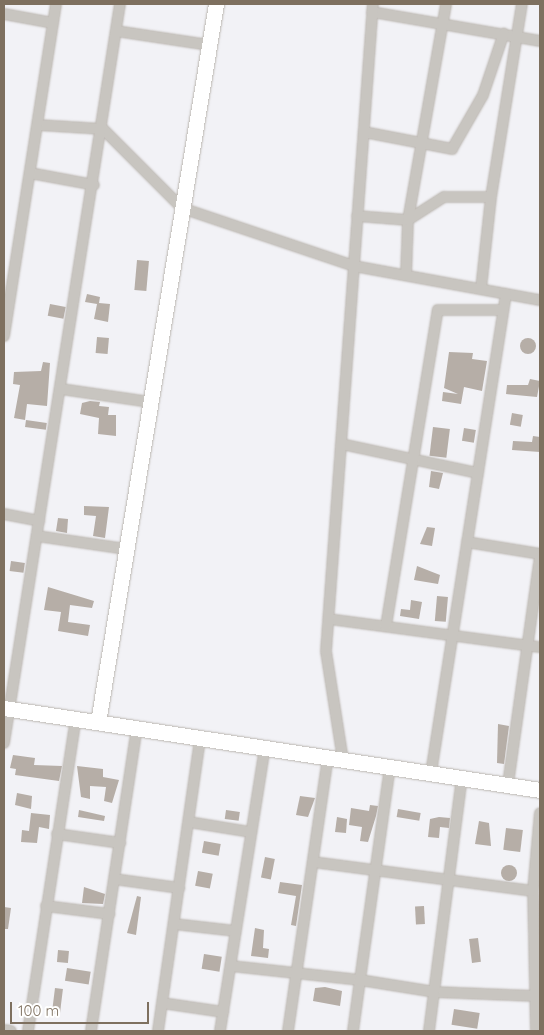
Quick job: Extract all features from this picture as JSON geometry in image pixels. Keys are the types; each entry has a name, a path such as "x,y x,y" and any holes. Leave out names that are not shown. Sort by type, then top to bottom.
{"street":[{"path":"4,336 56,4"},
{"path":"4,743 6,708 37,536 94,185 120,4"},
{"path":"98,722 216,4"},
{"path":"406,275 408,220 446,4"},
{"path":"481,289 491,197 522,4"},
{"path":"288,1031 313,862 335,758 326,651 373,8 540,41"},
{"path":"4,14 53,24"},
{"path":"116,31 209,45"},
{"path":"364,132 421,145 452,149 483,95 504,33"},
{"path":"38,124 103,129 182,208 354,266 540,300"},
{"path":"30,173 94,185"},
{"path":"358,216 408,220 444,197 491,197"},
{"path":"431,773 506,294"},
{"path":"386,626 438,310 503,310"},
{"path":"60,389 150,402"},
{"path":"341,444 478,473"},
{"path":"4,514 39,521"},
{"path":"37,536 126,549"},
{"path":"467,542 540,556 508,784"},
{"path":"328,619 540,647"},
{"path":"6,708 540,790"},
{"path":"28,1031 76,719"},
{"path":"91,1031 137,728"},
{"path":"158,1031 200,738"},
{"path":"220,1031 266,748"},
{"path":"353,1031 378,871 390,767"},
{"path":"429,1031 436,992 446,881 462,778"},
{"path":"536,1031 537,942 533,890 540,813"},
{"path":"189,822 251,832"},
{"path":"57,834 120,843"},
{"path":"313,862 446,881 533,890"},
{"path":"114,879 179,888"},
{"path":"46,906 109,914"},
{"path":"174,924 236,931"},
{"path":"231,966 296,975 360,980 436,992 535,996"},
{"path":"162,1004 223,1012"},
{"path":"4,1030 12,1031"}],"building":[{"path":"137,260 149,261 146,291 134,290"},
{"path":"87,294 100,297 99,303 110,304 108,322 94,319 97,304 85,302"},
{"path":"50,304 66,307 63,319 48,316"},
{"path":"97,337 109,338 108,354 96,353"},
{"path":"525,338 531,338 536,343 534,352 525,354 520,349 520,343"},
{"path":"449,352 473,353 472,359 487,361 482,391 464,387 461,404 442,401 443,392 458,394 444,388"},
{"path":"43,362 50,363 47,406 27,404 25,420 14,418 20,385 13,384 14,372 41,371"},
{"path":"530,379 540,381 537,397 506,394 507,385 528,385"},
{"path":"90,401 100,402 99,406 109,407 108,415 116,415 116,436 98,434 99,418 80,414 82,403"},
{"path":"512,413 523,415 521,427 510,425"},
{"path":"26,420 47,423 46,430 25,427"},
{"path":"433,427 450,429 446,458 429,456"},
{"path":"464,428 476,430 474,443 462,441"},
{"path":"533,436 540,437 540,452 512,450 513,441 532,442"},
{"path":"431,471 443,473 439,489 429,487"},
{"path":"84,506 109,507 105,538 93,536 96,516 84,515"},
{"path":"58,518 68,519 67,533 56,531"},
{"path":"427,527 435,528 432,546 420,544"},
{"path":"11,561 25,563 23,573 10,571"},
{"path":"417,566 440,575 438,584 414,580"},
{"path":"48,587 94,601 92,608 70,605 68,622 90,625 88,636 58,631 61,612 44,610"},
{"path":"437,596 448,597 446,622 435,621"},
{"path":"411,600 422,602 419,619 400,616 401,609 410,610"},
{"path":"498,724 509,726 504,764 497,763"},
{"path":"13,755 35,758 34,765 62,766 59,781 15,775 16,769 10,768"},
{"path":"77,766 103,769 103,777 119,780 112,803 104,801 106,787 90,786 90,799 81,797"},
{"path":"17,793 32,796 31,809 15,805"},
{"path":"300,796 315,798 308,817 296,815"},
{"path":"370,805 378,806 376,816 368,842 360,841 362,827 349,825 351,808 369,811"},
{"path":"398,809 421,813 419,821 397,817"},
{"path":"79,810 105,816 104,821 78,817"},
{"path":"226,810 240,812 239,821 225,819"},
{"path":"31,813 50,815 49,829 39,827 37,843 21,842 22,830 29,831"},
{"path":"337,817 347,819 346,833 335,832"},
{"path":"439,817 450,818 449,828 440,827 439,838 428,837 430,819"},
{"path":"479,821 489,823 491,846 475,844"},
{"path":"506,828 523,830 520,852 503,850"},
{"path":"204,841 221,844 219,856 202,853"},
{"path":"265,857 275,859 271,880 261,878"},
{"path":"506,865 512,865 517,870 515,879 506,881 501,876 501,870"},
{"path":"198,871 213,874 210,889 195,886"},
{"path":"280,882 302,885 296,926 291,925 296,896 278,893"},
{"path":"84,887 105,894 103,904 82,903"},
{"path":"137,896 141,897 136,935 127,933"},
{"path":"415,906 424,906 425,924 416,924"},
{"path":"4,907 11,908 8,929 4,929"},
{"path":"255,928 264,930 263,948 269,949 268,958 251,956"},
{"path":"478,938 481,962 472,963 469,939"},
{"path":"58,950 69,951 68,963 57,962"},
{"path":"204,954 222,957 219,972 202,969"},
{"path":"67,968 91,972 89,985 65,981"},
{"path":"325,987 342,991 340,1006 313,1001 315,988"},
{"path":"55,988 63,989 60,1015 52,1014"},
{"path":"454,1009 480,1013 477,1029 451,1025"}]}
